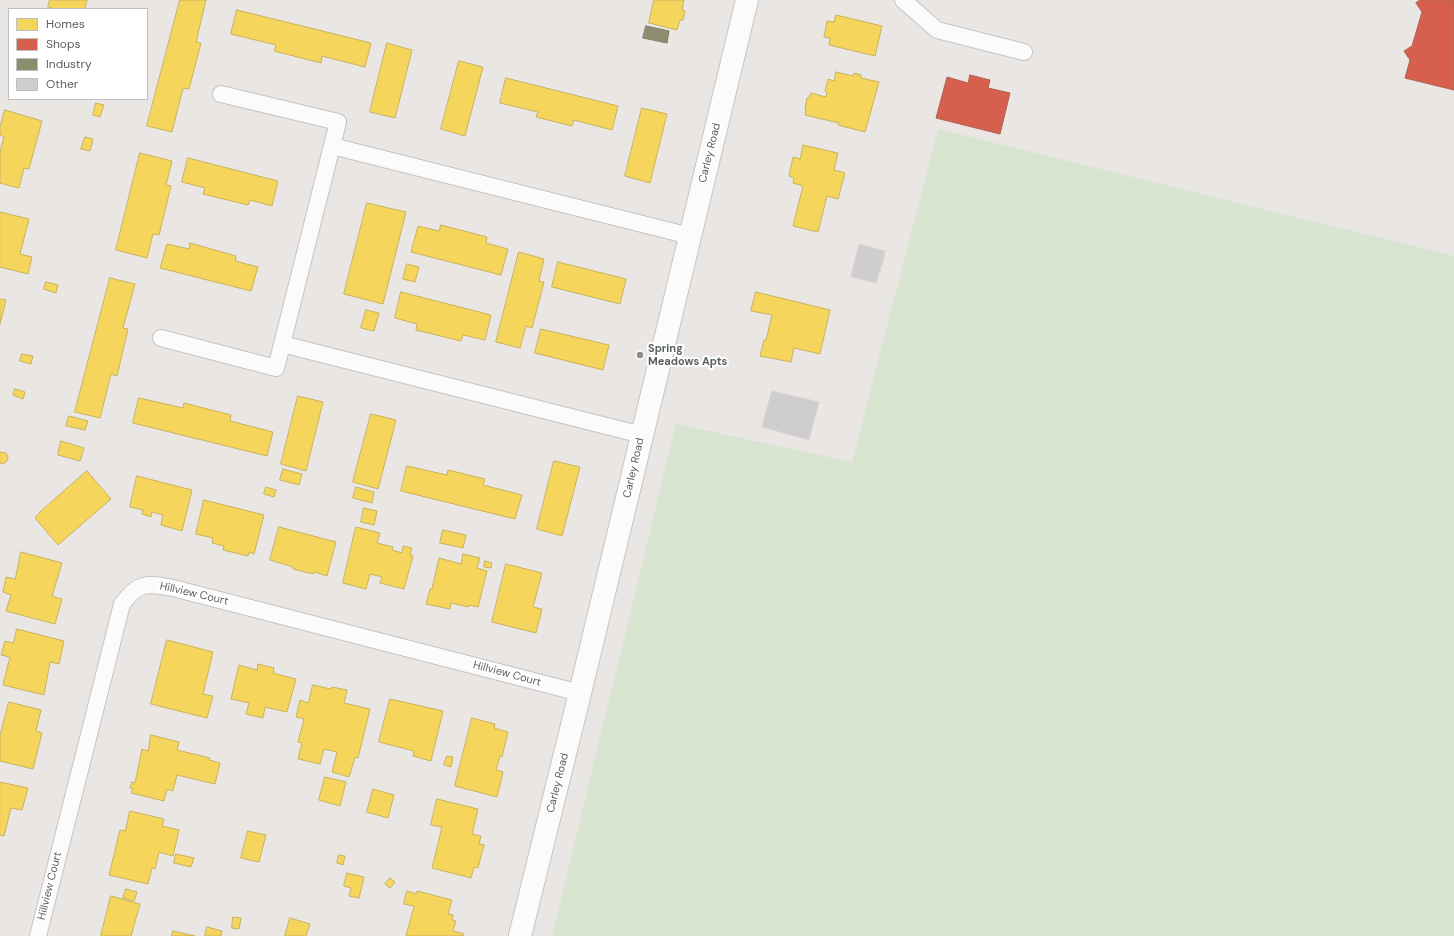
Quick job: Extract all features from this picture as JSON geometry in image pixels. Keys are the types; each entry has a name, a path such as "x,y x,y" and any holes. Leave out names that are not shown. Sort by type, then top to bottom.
{"street":[{"name":"Carley Road","path":"520,936 747,0"},
{"path":"903,0 937,30 1024,52"},
{"path":"161,338 276,368 338,122 221,94"},
{"path":"332,146 690,236"},
{"path":"282,344 642,435"},
{"name":"Hillview Court","path":"38,936 122,604 130,593 140,586 156,584 173,588 580,693"}],"green space":[{"path":"938,129 1454,256 1454,936 552,936 676,424 852,462"}],"building: Homes":[{"path":"50,0 87,0 85,8 48,7"},
{"path":"180,0 206,0 196,42 201,43 189,89 183,88 172,132 147,126"},
{"path":"654,0 684,0 682,10 685,11 683,20 680,20 677,30 649,23"},
{"path":"237,10 371,43 365,67 322,56 321,63 274,51 276,45 231,34"},
{"path":"836,15 882,26 875,56 829,45 830,38 824,37 827,21 834,22"},
{"path":"387,43 412,50 395,118 370,112"},
{"path":"459,61 483,67 465,136 441,129"},
{"path":"836,72 853,76 854,73 861,75 861,78 879,82 865,132 838,125 839,123 805,115 807,98 809,98 811,93 826,97 827,92 825,91 828,79 834,81"},
{"path":"506,78 618,106 612,130 574,120 572,126 536,117 538,112 500,103"},
{"path":"96,103 104,105 100,117 93,115"},
{"path":"642,108 667,114 650,183 625,176"},
{"path":"5,110 42,121 29,169 24,168 19,188 0,183 0,152 4,137 0,135 0,127"},
{"path":"85,137 93,139 90,151 81,149"},
{"path":"803,145 838,153 834,170 845,173 838,199 827,196 818,232 793,226 803,186 793,183 794,178 789,176 793,157 800,159"},
{"path":"140,153 172,161 166,185 171,186 159,235 153,234 147,258 116,250"},
{"path":"188,158 278,181 272,206 250,200 248,205 203,194 205,188 182,182"},
{"path":"367,203 406,212 383,304 344,294"},
{"path":"0,212 29,219 20,254 32,257 28,274 0,267"},
{"path":"441,225 487,237 486,243 508,249 501,275 411,252 418,226 439,231"},
{"path":"190,243 236,256 235,261 258,267 251,291 160,268 167,244 189,249"},
{"path":"519,252 544,259 539,281 544,282 532,328 526,326 520,348 496,342"},
{"path":"558,262 626,279 620,304 552,287"},
{"path":"407,264 419,267 415,282 403,279"},
{"path":"110,278 135,284 123,328 128,329 117,376 111,374 100,418 75,412"},
{"path":"46,282 58,285 56,293 44,289"},
{"path":"401,292 491,315 485,340 463,335 461,341 416,330 417,324 395,318"},
{"path":"756,292 830,310 820,354 794,348 791,362 760,356 764,340 766,340 772,315 751,311"},
{"path":"0,299 6,300 0,324"},
{"path":"366,310 379,313 374,331 361,328"},
{"path":"541,329 609,345 603,370 535,353"},
{"path":"22,354 33,356 31,364 20,361"},
{"path":"15,389 25,392 23,399 13,395"},
{"path":"298,396 323,402 306,471 281,464"},
{"path":"139,398 183,408 184,403 231,415 230,421 273,432 267,456 133,423"},
{"path":"371,414 396,420 378,489 353,482"},
{"path":"69,416 88,421 85,430 66,426"},
{"path":"61,441 84,448 80,461 58,455"},
{"path":"0,452 6,453 8,457 7,461 3,464 0,463"},
{"path":"554,461 580,467 562,536 537,529"},
{"path":"407,466 447,475 448,470 485,479 483,485 522,495 515,519 401,491"},
{"path":"283,469 302,474 299,485 280,480"},
{"path":"87,471 111,499 58,545 35,518"},
{"path":"137,476 192,490 182,531 161,525 163,515 152,512 151,517 142,514 143,510 130,507"},
{"path":"266,487 276,490 274,497 264,494"},
{"path":"356,487 374,492 372,503 353,498"},
{"path":"204,500 264,515 254,554 249,552 248,556 223,550 224,546 212,543 213,538 196,534"},
{"path":"364,508 377,511 374,525 361,522"},
{"path":"279,527 336,542 327,576 314,572 313,574 293,569 293,567 270,560"},
{"path":"356,527 380,533 377,543 393,547 392,550 402,553 403,546 412,548 410,555 413,556 404,589 380,583 382,577 370,574 366,589 343,583"},
{"path":"443,530 466,535 463,548 440,543"},
{"path":"21,552 62,563 52,596 62,599 55,624 6,611 11,595 3,592 6,577 15,579"},
{"path":"463,554 480,558 477,568 487,571 478,607 469,605 468,607 451,603 450,609 426,604 430,589 432,589 439,558 461,564"},
{"path":"485,561 492,563 491,568 484,567"},
{"path":"506,564 542,573 533,607 542,609 536,633 492,622"},
{"path":"17,629 64,641 59,664 50,662 44,695 3,685 10,657 1,655 5,641 13,643"},
{"path":"167,640 213,652 203,694 213,696 207,718 151,704"},
{"path":"258,664 274,668 273,673 296,679 287,712 265,707 263,718 246,714 249,703 231,699 239,665 257,670"},
{"path":"313,685 331,689 332,687 347,690 344,703 370,709 358,758 355,757 349,777 332,772 337,752 324,749 320,764 298,759 302,743 298,742 304,719 296,717 300,700 308,703"},
{"path":"390,699 443,711 431,761 413,756 414,751 379,742"},
{"path":"9,702 41,710 36,731 42,733 33,769 0,761 0,736"},
{"path":"472,718 495,724 494,728 508,732 502,757 500,756 496,770 503,772 497,797 455,786"},
{"path":"151,735 179,742 177,750 210,758 209,760 220,763 215,784 177,775 173,791 167,789 164,801 131,793 133,789 130,788 132,782 135,783 142,749 148,751"},
{"path":"447,756 453,757 451,767 444,765"},
{"path":"325,777 346,782 340,806 319,800"},
{"path":"0,782 28,788 22,810 11,808 4,836 0,835"},
{"path":"373,789 394,795 388,818 367,812"},
{"path":"437,799 478,809 472,834 481,836 479,844 484,845 478,868 474,867 471,878 432,868 442,827 431,825"},
{"path":"130,811 164,819 162,826 179,830 173,856 159,852 155,869 152,868 148,884 109,875 120,830 125,831"},
{"path":"248,831 266,835 259,862 241,858"},
{"path":"176,854 194,858 191,867 174,863"},
{"path":"339,855 345,856 343,865 337,863"},
{"path":"347,873 364,877 359,898 349,896 351,888 344,886"},
{"path":"390,878 395,882 390,888 385,884"},
{"path":"126,889 137,892 134,901 123,898"},
{"path":"407,891 417,894 417,891 452,900 448,914 453,915 452,920 456,921 453,931 464,934 463,936 406,936 414,906 404,904"},
{"path":"111,896 140,904 131,936 101,936"},
{"path":"233,917 241,918 239,929 232,928"},
{"path":"290,918 310,924 306,936 285,936"},
{"path":"207,927 222,931 221,936 205,936"},
{"path":"173,931 195,936 172,936"}],"building: Shops":[{"path":"1420,0 1454,0 1454,90 1405,78 1410,60 1404,51 1412,46 1422,12 1416,3"},
{"path":"970,75 990,80 988,88 1010,93 1000,134 936,118 947,77 968,83"}],"building: Industry":[{"path":"646,26 669,31 667,43 643,38"}],"building: Other":[{"path":"859,244 885,251 876,283 851,277"},
{"path":"772,391 819,402 809,440 762,427"}],"place":[{"name":"Spring Meadows Apts","path":"640,355"}]}
